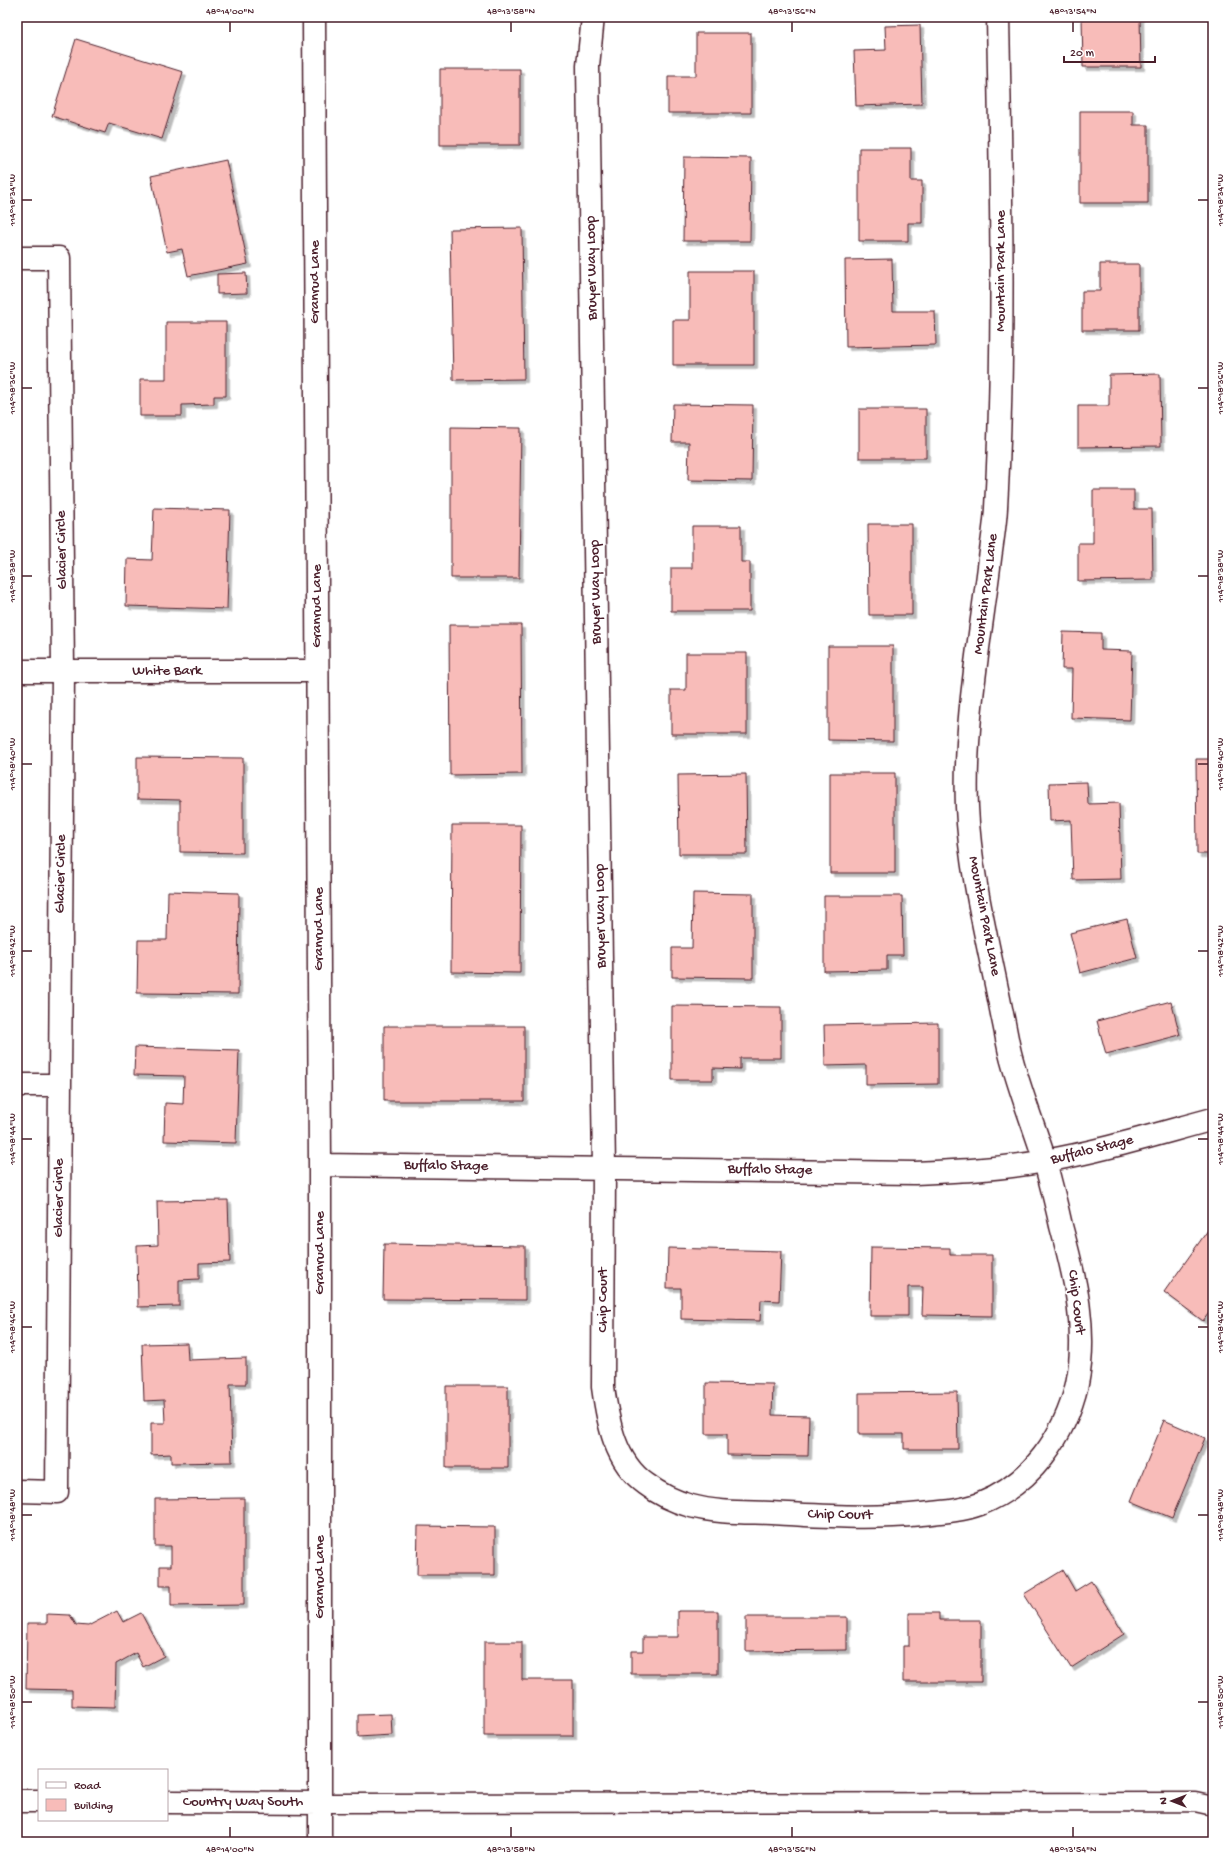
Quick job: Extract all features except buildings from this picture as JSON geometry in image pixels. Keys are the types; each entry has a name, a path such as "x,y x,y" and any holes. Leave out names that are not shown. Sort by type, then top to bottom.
{"street":[{"name":"Granrud Lane","path":"314,17 320,1165 320,1842"},
{"name":"Bruyer Way Loop","path":"593,17 588,66 604,1168"},
{"name":"Mountain Park Lane","path":"998,17 1001,182 1000,378 996,512 970,725 967,804 972,857 1011,1057 1045,1162"},
{"name":"Glacier Circle","path":"17,258 59,258 63,671 57,1492 17,1491"},
{"name":"White Bark","path":"17,671 317,671"},
{"path":"17,1085 59,1085"},
{"name":"Buffalo Stage","path":"320,1165 915,1173 975,1171 1045,1162 1213,1119"},
{"name":"Chip Court","path":"604,1168 603,1387 607,1415 614,1441 626,1463 643,1482 665,1495 687,1505 711,1510 818,1516 901,1516 954,1511 980,1504 1003,1492 1024,1476 1044,1456 1058,1435 1069,1411 1076,1386 1080,1362 1080,1312 1071,1262 1045,1162"},
{"path":"17,1801 38,1801"},
{"name":"Country Way South","path":"168,1802 320,1803"}],"lane":[{"path":"320,1803 1195,1802 1213,1806"}]}
